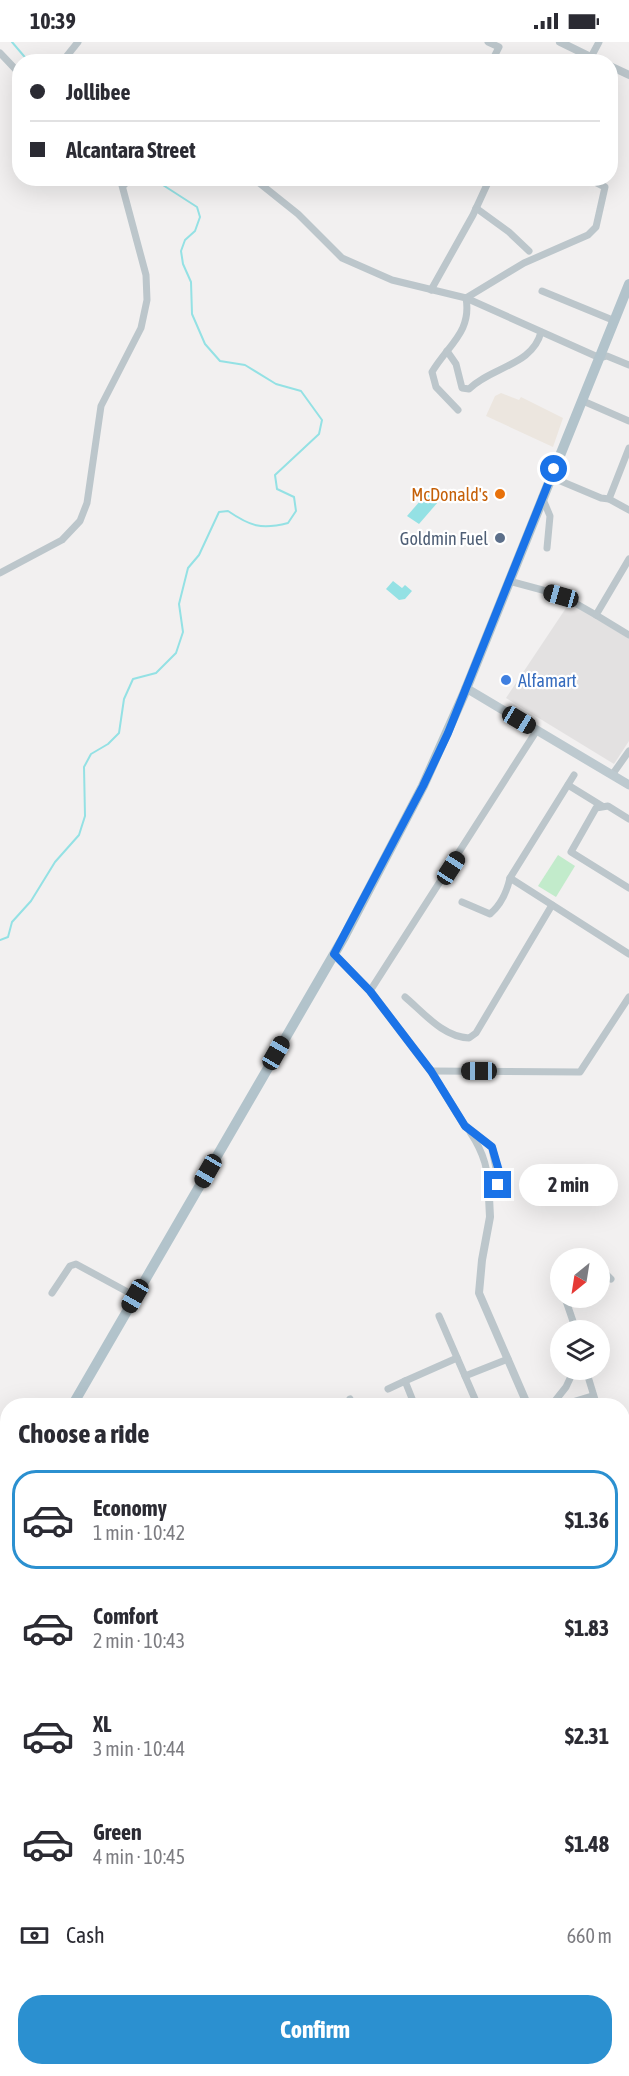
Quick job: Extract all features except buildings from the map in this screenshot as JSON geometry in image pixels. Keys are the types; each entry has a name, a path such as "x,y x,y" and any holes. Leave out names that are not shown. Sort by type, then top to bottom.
{"main road":[{"path":"77,1398 334,954 423,786 466,688 629,284"},
{"path":"466,688 629,785"}],"street":[{"path":"68,54 78,42"},
{"path":"488,42 499,47 496,54"},
{"path":"561,42 576,46"},
{"path":"0,53 12,66"},
{"path":"0,573 62,540 80,521 87,503 101,406 141,328 147,300 146,275 123,186"},
{"path":"263,186 298,214 342,258 392,280 466,298 600,358 607,356 629,365"},
{"path":"431,290 486,186"},
{"path":"466,298 524,263 588,235 596,227 605,187 603,186"},
{"path":"476,208 510,231 529,251"},
{"path":"542,291 615,321"},
{"path":"458,410 436,387 432,372 459,339 468,320 466,298"},
{"path":"447,351 456,363 462,388 468,389 489,373 524,357 538,344 541,332"},
{"path":"583,401 629,422"},
{"path":"609,499 629,448"},
{"path":"550,477 609,499 629,510"},
{"path":"542,497 550,516 547,548"},
{"path":"596,615 629,559"},
{"path":"509,581 561,596 629,635"},
{"path":"370,991 537,730"},
{"path":"612,775 629,751"},
{"path":"462,902 490,914 507,891 510,878 574,775"},
{"path":"568,785 602,806"},
{"path":"629,819 608,806 596,808 571,852 629,888"},
{"path":"510,878 629,954"},
{"path":"405,997 447,1033 458,1038 469,1038 476,1033 552,905"},
{"path":"334,954 370,991 431,1071 465,1126 492,1147 497,1159 500,1180 489,1197 490,1217 479,1293 525,1398"},
{"path":"431,1071 580,1072 629,997"},
{"path":"52,1293 70,1266 76,1264 135,1296"},
{"path":"439,1316 473,1398"},
{"path":"388,1389 457,1358"},
{"path":"465,1376 508,1359"},
{"path":"557,1398 569,1380"},
{"path":"585,1398 592,1396 588,1380"},
{"path":"405,1382 412,1398"},
{"path":"402,2076 437,2076"}],"shaded area":[{"path":"501,393 519,400 521,397 563,418 553,447 486,416 495,396"},
{"path":"570,602 629,639 629,741 614,764 506,698"}],"green space":[{"path":"558,855 575,866 556,897 538,886"}],"water":[{"path":"427,493 438,502 419,524 407,516"},
{"path":"393,581 402,588 405,585 412,591 405,599 399,600 386,589"}],"waterway":[{"path":"12,42 22,54"},
{"path":"0,940 8,937 12,922 31,901 55,862 79,835 85,816 84,767 91,754 108,744 119,733 124,699 133,679 156,673 176,653 183,632 179,604 188,568 199,555 219,512 228,511 256,525 270,526 288,523 296,511 294,497 277,489 275,475 319,434 322,420 301,391 276,384 245,365 220,361 205,344 192,314 191,282 183,264 181,251 185,240 195,231 200,217 197,207 164,186"}],"place":[{"name":"McDonald's","path":"500,494"},
{"name":"Goldmin Fuel","path":"500,538"},
{"name":"Alfamart","path":"506,680"}],"route":[{"path":"498,1185 499,1171 492,1147 465,1126 431,1071 370,991 334,954 423,786 448,733 554,469"}]}
